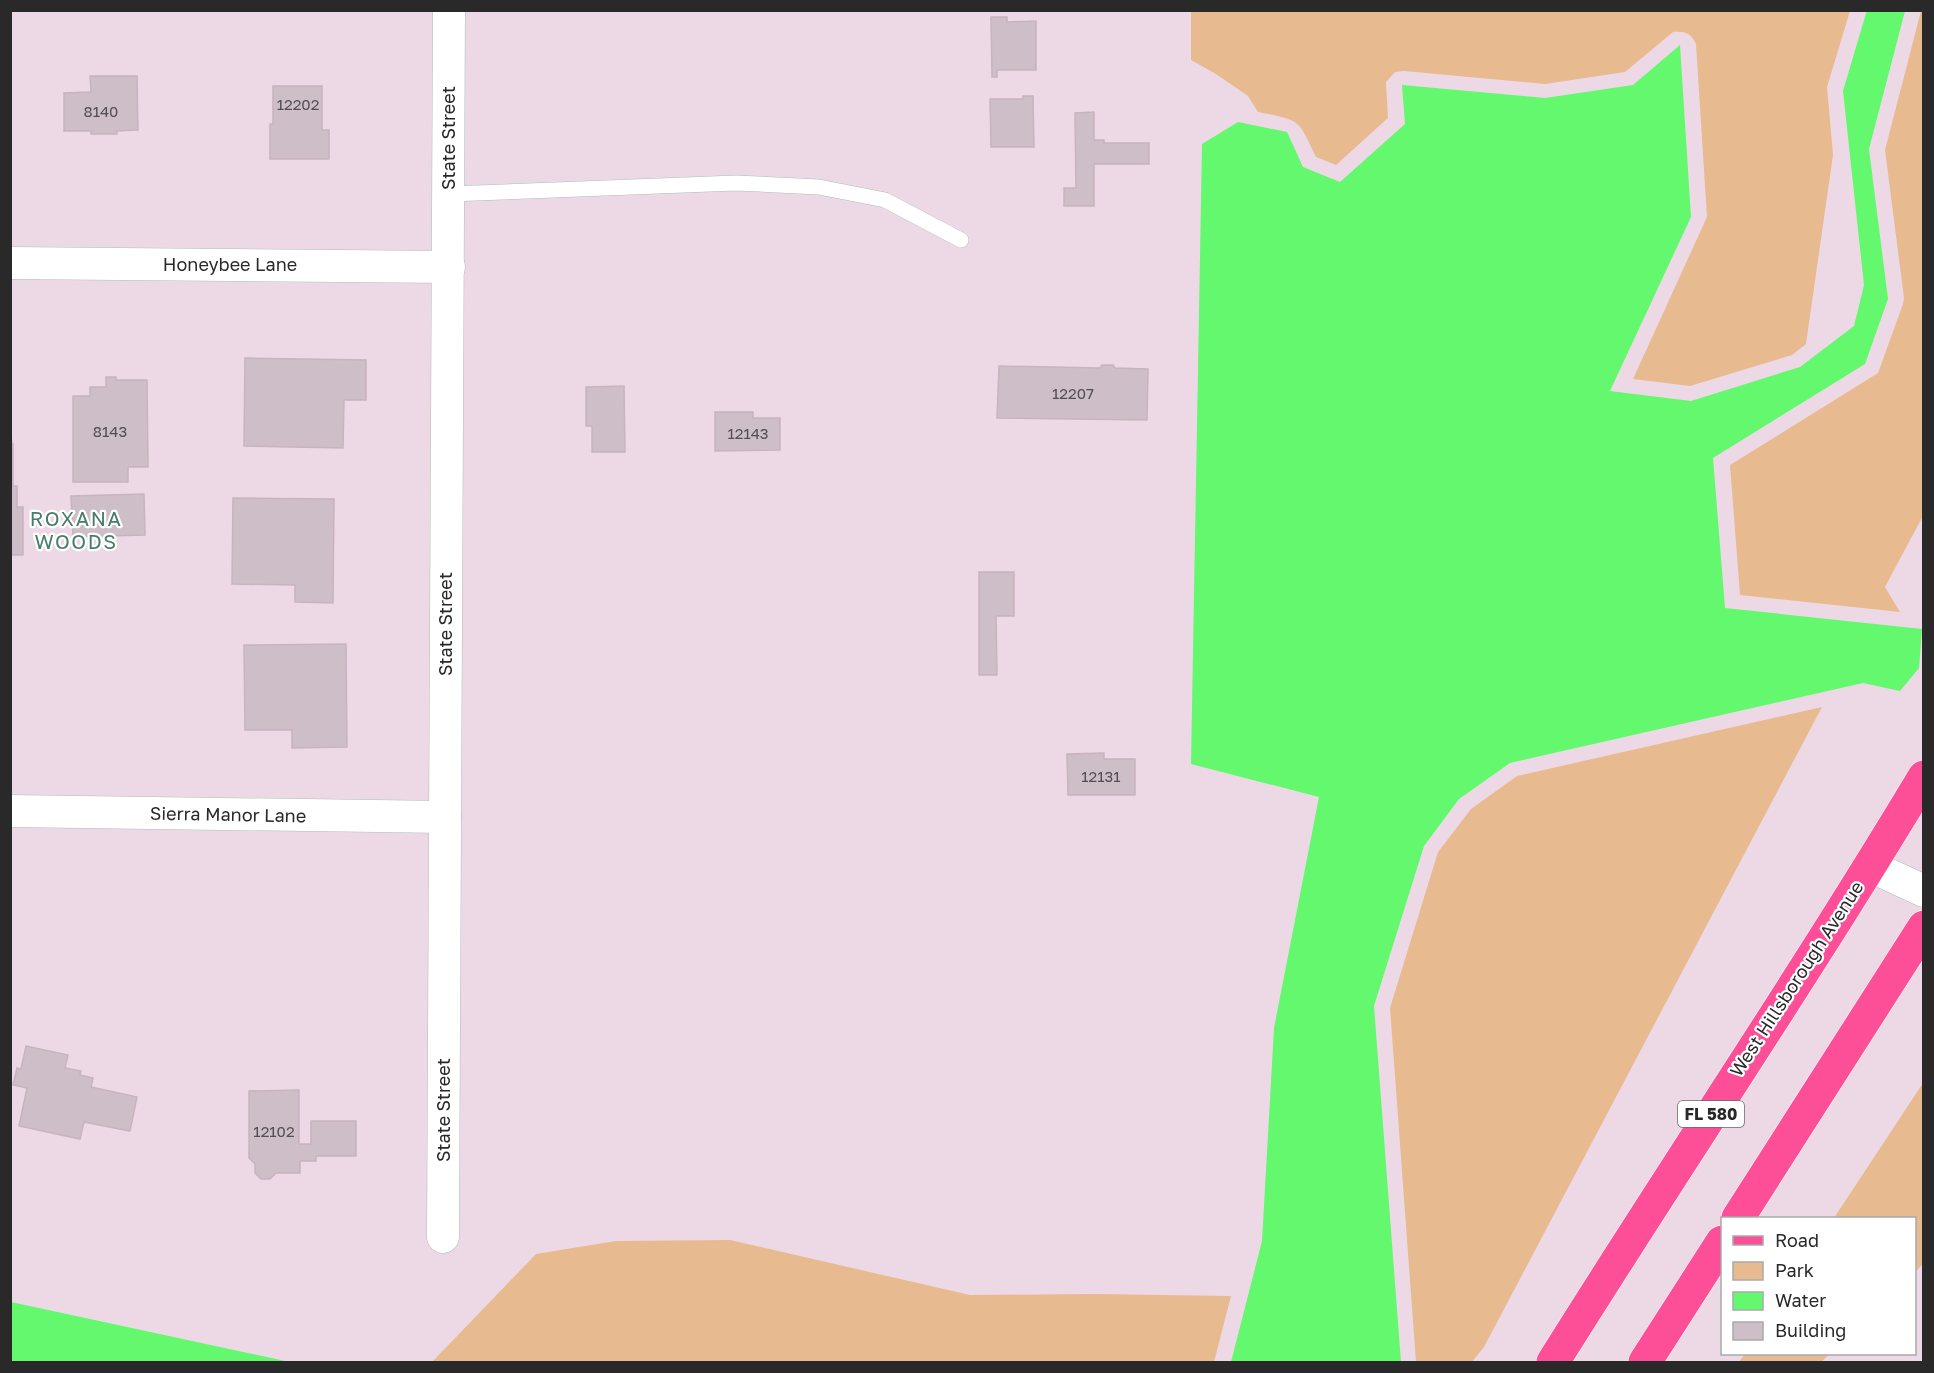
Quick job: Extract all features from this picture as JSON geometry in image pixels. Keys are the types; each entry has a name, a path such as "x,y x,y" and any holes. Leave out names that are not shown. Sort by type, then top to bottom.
{"main road":[{"name":"West Hillsborough Avenue","path":"1553,1362 1870,866 1923,777"},
{"path":"1739,1217 1923,927"},
{"path":"1645,1362 1721,1244"}],"street":[{"name":"State Street","path":"443,1237 449,10"},
{"name":"Honeybee Lane","path":"10,263 448,267"},
{"name":"Sierra Manor Lane","path":"10,811 445,817"},
{"path":"1870,866 1923,891"}],"lane":[{"path":"448,194 736,183 819,188 885,200 961,240"}],"green space":[{"path":"1191,11 1850,11 1827,87 1833,155 1806,344 1792,355 1690,386 1633,379 1707,217 1696,44 1687,34 1673,32 1625,72 1545,84 1395,72 1386,82 1388,118 1336,165 1316,157 1305,134 1296,123 1283,117 1258,112 1248,96 1191,60"},
{"path":"1921,11 1924,11 1924,514 1885,587 1900,612 1740,595 1730,465 1878,373 1903,304 1885,150"},
{"path":"1822,707 1484,1347 1472,1362 1416,1362 1390,1008 1438,852 1471,809 1517,776"},
{"path":"1923,1083 1924,1263 1916,1271 1916,1217 1835,1217"},
{"path":"730,1240 970,1295 1231,1296 1214,1362 432,1362 536,1254 616,1241"},
{"path":"1744,1355 1829,1355 1821,1362 1739,1362"}],"water":[{"path":"1867,10 1905,11 1869,149 1888,299 1865,364 1713,458 1725,608 1922,629 1919,668 1900,691 1863,683 1510,763 1459,799 1424,846 1374,1006 1401,1362 1231,1362 1262,1241 1274,1028 1319,797 1191,764 1202,144 1238,122 1287,132 1303,167 1340,182 1405,124 1402,85 1545,98 1633,85 1680,45 1691,217 1610,391 1691,401 1800,367 1854,326 1864,285 1843,91"},
{"path":"11,1302 290,1362 11,1362"}],"building":[{"path":"991,17 1007,17 1007,22 1036,21 1036,70 997,70 997,77 992,77"},
{"path":"90,76 137,76 138,130 117,131 117,134 64,131 64,93 91,92"},
{"path":"273,86 322,86 322,130 329,130 329,159 270,159"},
{"path":"1023,96 1033,96 1034,147 991,147 990,99 1023,99"},
{"path":"1094,112 1094,140 1104,140 1104,143 1149,143 1149,164 1094,164 1094,206 1064,206 1064,188 1076,188 1075,113"},
{"path":"245,358 366,360 366,400 344,400 343,448 244,446"},
{"path":"1102,365 1113,365 1115,368 1148,369 1147,420 997,418 999,366 1100,368"},
{"path":"106,377 116,377 116,380 147,380 148,467 128,467 128,482 73,482 73,396 90,396 90,387 106,387"},
{"path":"624,386 625,452 592,452 592,426 586,426 586,387"},
{"path":"715,412 753,412 753,418 780,418 780,450 715,451"},
{"path":"10,428 13,444 13,486 17,486 17,507 23,507 23,555 10,555"},
{"path":"144,494 145,535 73,537 71,496"},
{"path":"233,498 334,499 333,603 295,602 295,585 232,584"},
{"path":"979,572 1014,572 1014,616 996,616 997,675 979,675"},
{"path":"346,644 347,747 292,748 292,730 245,730 244,645"},
{"path":"1104,753 1104,759 1135,759 1135,795 1068,795 1067,754"},
{"path":"26,1046 68,1055 65,1068 81,1071 80,1075 93,1078 91,1087 137,1097 130,1131 84,1122 80,1139 19,1126 27,1088 13,1085 17,1068 21,1069"},
{"path":"299,1090 299,1144 311,1144 311,1121 356,1121 356,1156 316,1156 316,1161 300,1161 300,1173 276,1173 270,1179 261,1179 255,1173 255,1164 249,1158 249,1091"}],"district":[{"name":"ROXANA WOODS","path":"76,530"}]}
